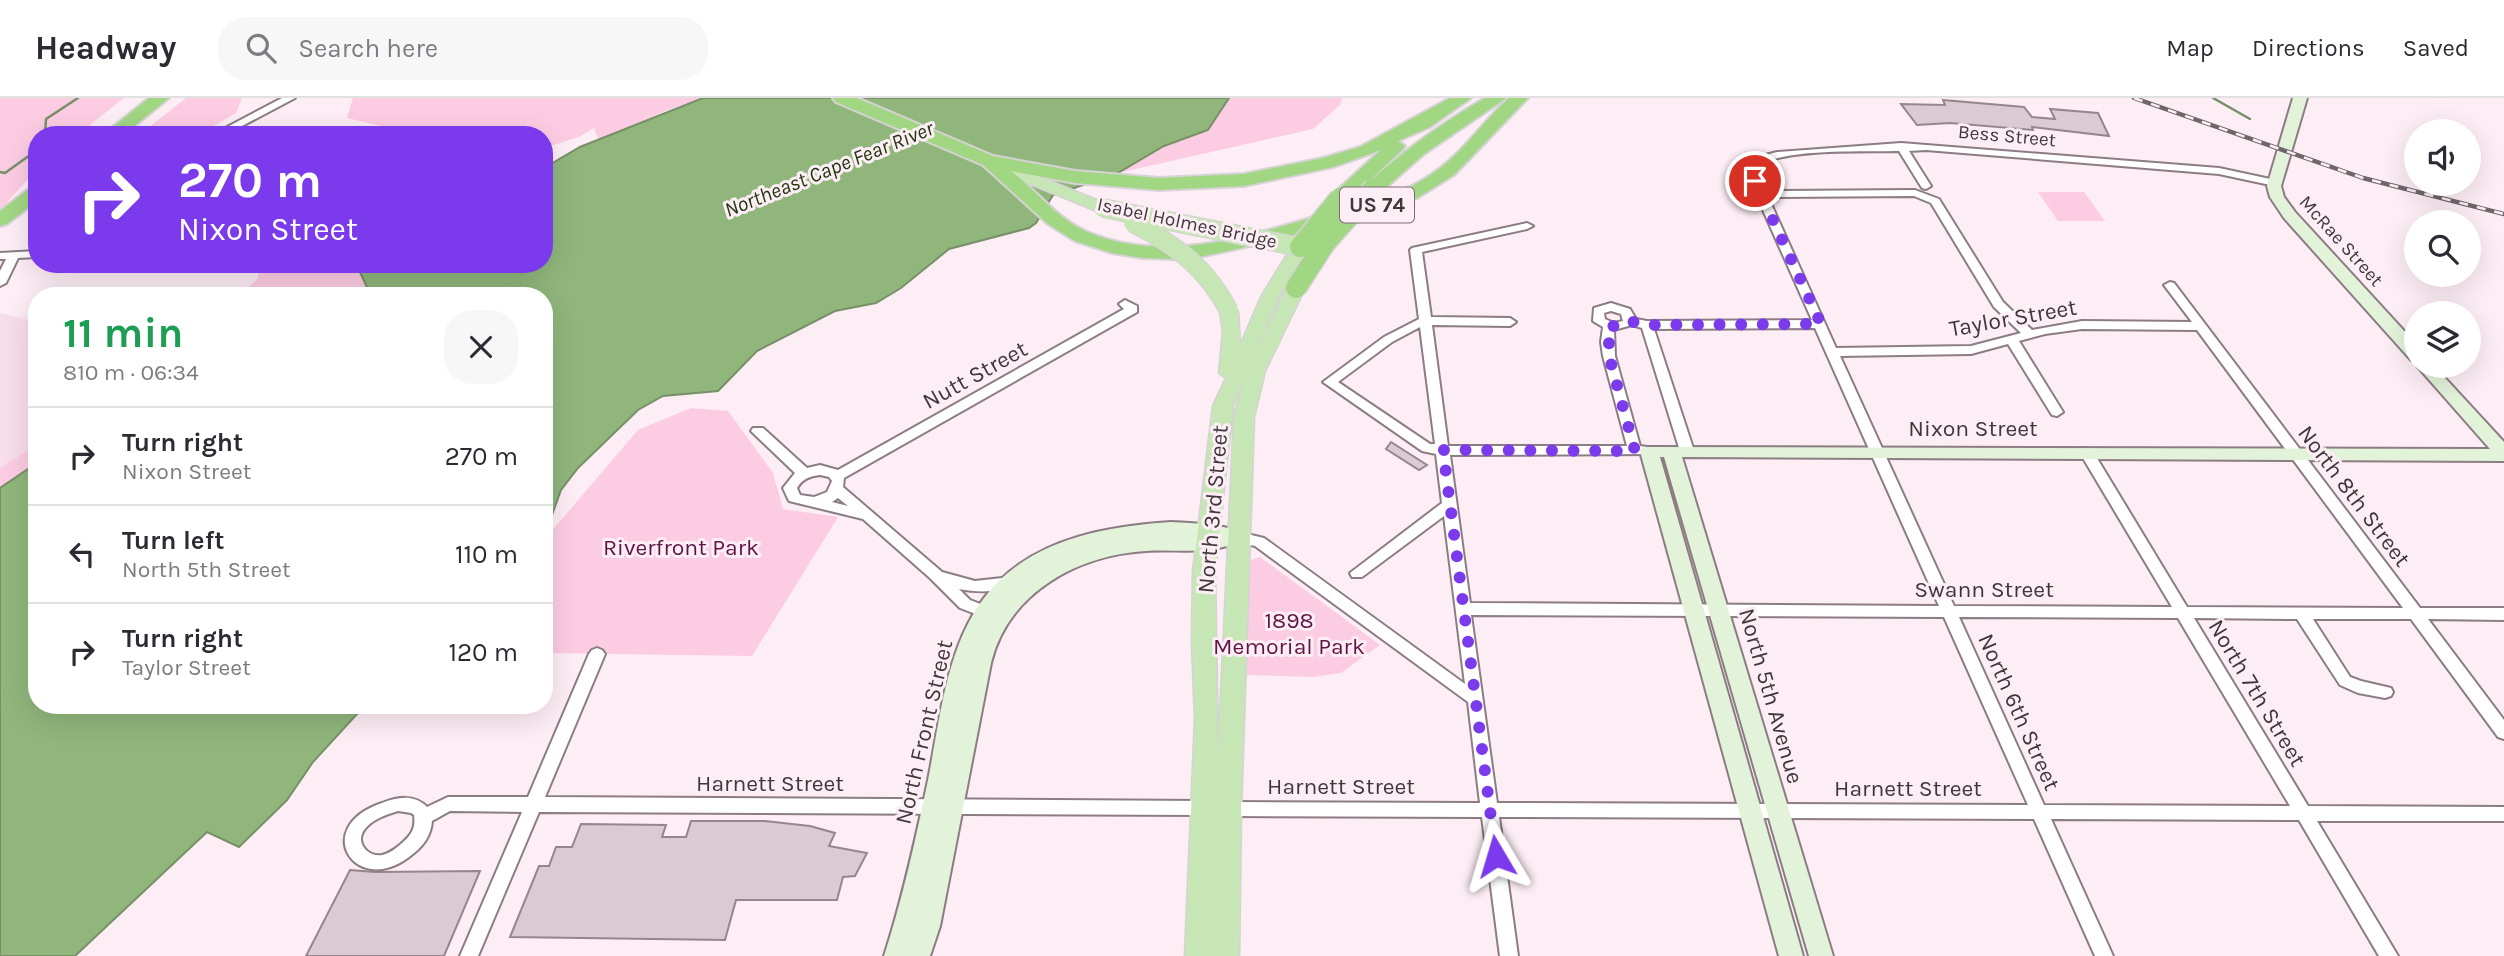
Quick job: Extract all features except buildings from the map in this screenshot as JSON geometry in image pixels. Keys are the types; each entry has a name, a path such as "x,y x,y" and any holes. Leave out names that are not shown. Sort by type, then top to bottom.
{"highway":[{"path":"124,126 160,98"},
{"name":"Isabel Holmes Bridge","path":"842,98 988,161"},
{"name":"US 74","path":"988,161 1075,177 1159,184 1244,180 1327,163 1382,143 1462,98"},
{"path":"1296,288 1325,243 1374,188 1454,123 1497,98"},
{"name":"US 74","path":"988,161 1051,218 1082,236 1130,250 1159,253 1202,252 1269,237 1406,195 1437,179 1457,163 1519,98"},
{"path":"1300,247 1367,170 1438,113"},
{"path":"0,220 28,199"}],"main road":[{"name":"Isabel Holmes Bridge","path":"988,161 1102,208 1300,247 1304,254 1296,288"},
{"path":"1102,208 1171,243 1194,259 1210,276 1228,311 1231,332 1223,406"},
{"name":"North 3rd Street","path":"1224,956 1203,642 1208,537 1223,406 1270,297 1300,247"},
{"name":"North 3rd Street","path":"1199,956 1216,808 1238,537 1244,417 1256,371 1296,288"}],"street":[{"path":"235,126 290,98"},
{"name":"McRae Street","path":"2300,98 2276,183 2277,197 2289,215 2404,342"},
{"path":"1902,146 1998,304 2030,334"},
{"name":"Bess Street","path":"1758,187 1754,165 1767,157 1822,150 1902,146 2219,171 2276,183"},
{"path":"1758,187 1915,193 1928,191"},
{"name":"North 6th Street","path":"1758,187 2104,956"},
{"path":"1509,956 1416,250 1527,226"},
{"path":"0,256 28,254"},
{"path":"0,283 14,255"},
{"name":"North 8th Street","path":"2170,285 2504,732"},
{"name":"Nutt Street","path":"837,482 1129,307"},
{"path":"1629,321 1626,312 1611,307 1598,311 1604,323 1609,356 1661,451"},
{"path":"1443,450 1427,448 1329,382 1402,332 1426,321 1510,322"},
{"path":"1584,322 1621,326 1629,321 1647,325 1821,324"},
{"path":"1647,325 1661,451 1694,610 1791,956"},
{"name":"Taylor Street","path":"1833,352 1946,352 1980,349 2030,334 2082,325 2200,326"},
{"path":"2012,340 2057,412"},
{"path":"1007,366 1017,375"},
{"path":"2436,378 2504,454"},
{"path":"758,431 804,473"},
{"name":"Nixon Street","path":"1443,450 2504,454"},
{"name":"North 5th Avenue","path":"1661,451 1718,610 1821,956"},
{"name":"North 7th Street","path":"2087,453 2389,956"},
{"path":"837,482 825,499 816,502 808,503 794,498 790,488 792,482 804,473 820,470 837,482 869,517 965,604 992,615"},
{"path":"816,502 869,517"},
{"path":"1357,573 1450,504"},
{"name":"North Front Street","path":"896,956 942,807 960,770 992,615 1010,582 1063,550 1105,536 1149,530 1208,537"},
{"name":"North Front Street","path":"992,615 1066,563 1091,554 1139,544 1208,537 1238,537"},
{"path":"1238,537 1259,542 1476,700"},
{"path":"935,574 954,583 977,586 991,587 1010,582"},
{"name":"Swann Street","path":"1464,609 2504,614"},
{"path":"2301,613 2346,681 2358,687 2385,692"},
{"path":"469,956 597,654"},
{"name":"Harnett Street","path":"424,817 448,804 2504,814"},
{"name":"North Front Street","path":"918,956 928,926 942,807"}],"shaded area":[{"path":"0,313 28,320 28,451 0,471"}],"green space":[{"path":"0,98 124,98 88,126 28,126 28,179 0,210"},
{"path":"186,98 242,98 236,113 214,126 150,126"},
{"path":"353,98 703,98 665,111 599,141 594,128 579,137 553,145 553,126 381,126 347,118"},
{"path":"1229,98 1342,98 1340,105 1313,129 1118,173 1164,146 1208,130"},
{"path":"2038,192 2084,192 2105,221 2058,221"},
{"path":"259,273 361,273 367,287 249,287 258,278"},
{"name":"Riverfront Park","path":"691,408 728,411 773,473 783,509 838,517 752,656 553,653 553,529 638,430"},
{"path":"28,451 28,469 0,488 0,468"},
{"name":"1898 Memorial Park","path":"1260,557 1380,645 1341,673 1313,677 1242,675 1248,561"}],"water":[{"name":"Northeast Cape Fear River","path":"703,98 1229,98 1208,130 1164,146 1116,174 1053,195 1036,223 1029,228 949,249 901,288 876,303 835,311 757,351 718,391 663,396 638,410 578,468 561,490 553,512 553,287 367,287 360,273 553,273 553,163 580,147"},
{"path":"28,469 28,714 357,714 313,762 287,800 239,847 207,832 75,956 0,956 0,488"}],"waterway":[{"path":"46,126 46,119 78,98"},
{"path":"2213,98 2250,119"},
{"path":"0,172 5,173 28,156"}],"railway":[{"path":"2134,98 2363,178 2504,214"}],"route":[{"path":"1496,856 1443,450 1635,451 1609,356 1609,326 1617,327 1629,321 1647,325 1821,324 1755,181"}]}
